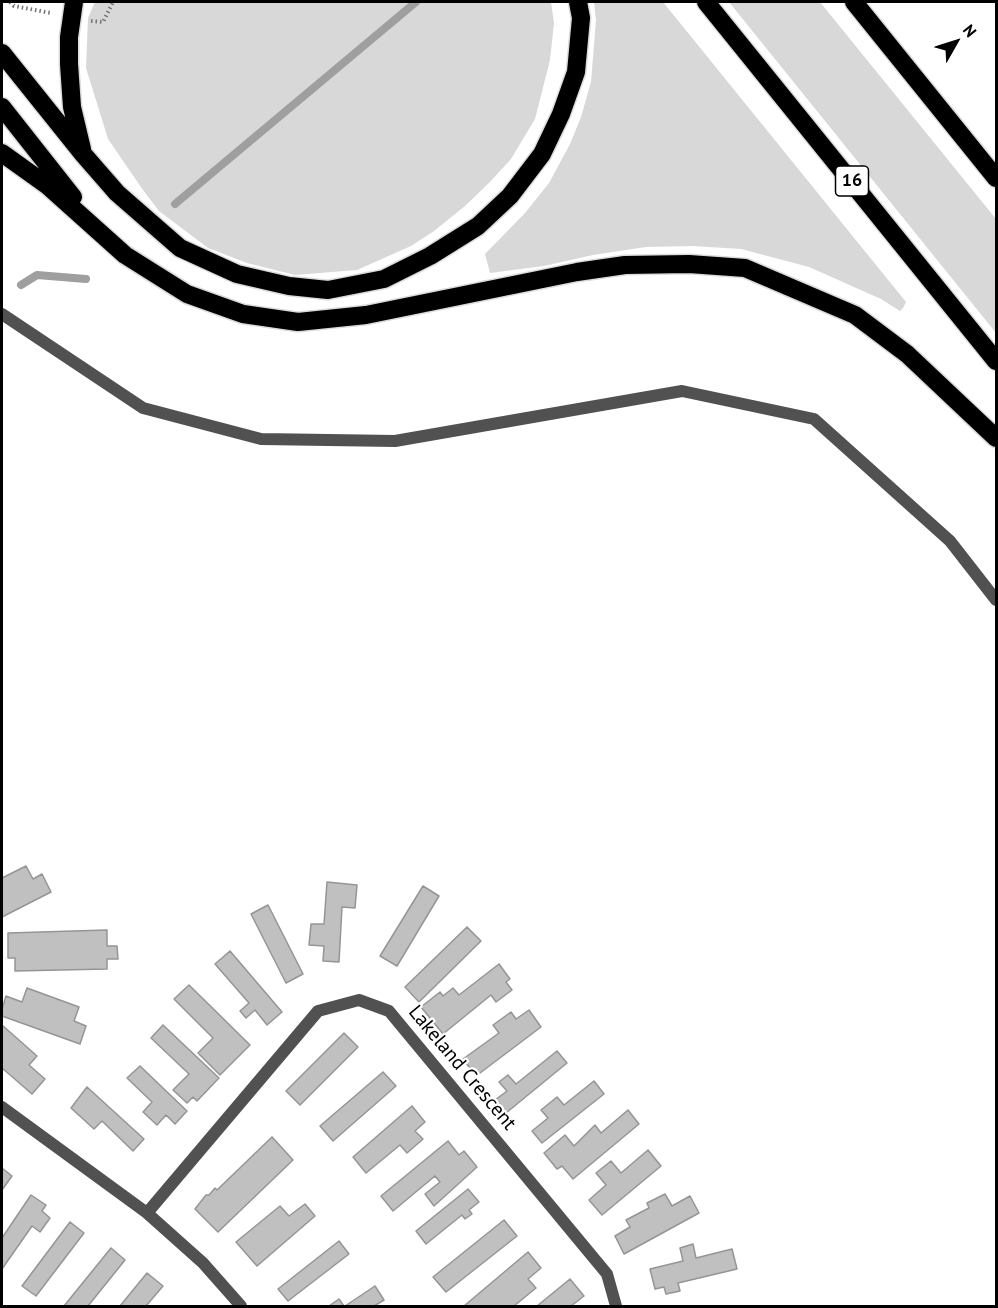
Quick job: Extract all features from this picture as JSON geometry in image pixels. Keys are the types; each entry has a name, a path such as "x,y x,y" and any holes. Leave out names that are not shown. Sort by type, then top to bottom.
{"highway":[{"path":"74,2 69,37 69,64 72,107 83,154"},
{"path":"2,53 117,193 180,248 237,274 289,286 328,290 384,279 430,256 478,226 510,196 542,154 561,114 576,72 581,18 578,2"},
{"name":"16","path":"706,2 996,362"},
{"path":"854,2 996,177"},
{"path":"2,107 100,231"},
{"path":"2,153 48,186 125,255 187,294 243,314 298,322 366,315 577,272 625,265 689,264 746,268 855,315 907,354 996,438"}],"street":[{"path":"2,314 143,408 261,439 395,441 682,391 814,419 950,541 996,600"},
{"name":"Lakeland Crescent","path":"147,1213 318,1011 359,1000 389,1011 607,1274 616,1306"},
{"path":"2,1107 147,1213 203,1263 241,1306"}],"path":[{"path":"10,2 14,6 53,14"},
{"path":"93,21 103,22 113,2"}],"shaded area":[{"path":"95,2 551,2 554,23 550,60 535,119 511,159 490,182 465,206 411,246 357,270 295,275 247,263 208,248 159,211 143,190 108,139 86,68 88,18"},
{"path":"594,2 663,2 906,302 900,311 881,299 809,267 741,249 692,246 646,247 593,255 544,266 490,273 485,254 525,213 549,183 570,144 581,117 591,82 596,20"},
{"path":"729,2 820,2 996,219 996,333"}],"building":[{"path":"26,866 33,879 42,874 51,892 2,917 2,878"},
{"path":"327,882 357,885 355,908 342,907 339,962 323,961 324,946 309,945 311,924 324,924"},
{"path":"423,886 439,896 397,966 380,956"},
{"path":"268,905 303,974 286,983 251,914"},
{"path":"467,927 481,941 419,1002 405,987"},
{"path":"107,930 107,946 117,946 118,959 107,959 107,969 15,971 15,958 8,958 8,933"},
{"path":"230,951 282,1012 267,1025 255,1010 246,1018 240,1011 249,1003 215,964"},
{"path":"499,964 510,979 506,982 512,990 496,1002 491,995 443,1034 421,1007 440,992 443,996 453,988 459,995"},
{"path":"189,985 250,1045 220,1075 198,1053 213,1038 174,999"},
{"path":"27,988 79,1007 74,1021 86,1026 80,1044 2,1016 6,996 22,1002"},
{"path":"529,1010 541,1027 476,1076 463,1059 499,1033 493,1025 511,1012 516,1019"},
{"path":"2,1025 37,1056 29,1065 45,1079 32,1094 2,1068"},
{"path":"163,1025 219,1078 197,1101 193,1097 187,1103 173,1090 189,1074 151,1038"},
{"path":"344,1033 358,1047 300,1105 286,1091"},
{"path":"557,1051 567,1063 506,1113 495,1100 507,1091 499,1082 508,1075 516,1084"},
{"path":"140,1066 187,1111 175,1124 166,1115 157,1125 143,1112 152,1102 127,1078"},
{"path":"383,1072 396,1086 333,1141 320,1126"},
{"path":"594,1081 604,1094 542,1143 532,1131 548,1118 541,1110 557,1097 564,1105"},
{"path":"87,1087 144,1139 133,1151 102,1121 94,1129 71,1108"},
{"path":"412,1106 425,1122 415,1131 423,1139 407,1153 400,1145 366,1173 353,1157"},
{"path":"628,1110 639,1124 573,1179 562,1166 557,1169 544,1153 565,1135 574,1146 595,1125 601,1133"},
{"path":"272,1137 293,1160 218,1232 195,1209 206,1195 209,1195 215,1188 217,1190"},
{"path":"448,1141 459,1155 464,1151 477,1167 434,1206 425,1194 440,1182 435,1176 393,1211 381,1196"},
{"path":"648,1150 661,1166 602,1215 589,1200 606,1185 596,1173 611,1161 621,1173"},
{"path":"2,1168 12,1176 2,1190"},
{"path":"468,1189 479,1202 469,1210 472,1214 465,1219 462,1215 426,1244 416,1231"},
{"path":"665,1194 672,1206 690,1196 699,1213 624,1254 615,1236 630,1227 626,1220 649,1208 647,1203"},
{"path":"31,1195 46,1205 42,1211 50,1218 40,1232 32,1226 2,1269 2,1238"},
{"path":"305,1204 315,1216 257,1266 236,1242 280,1206 289,1216"},
{"path":"504,1220 517,1236 446,1292 433,1277"},
{"path":"70,1222 84,1233 36,1296 22,1286"},
{"path":"339,1241 349,1254 288,1301 278,1289"},
{"path":"693,1244 696,1258 732,1249 737,1269 678,1283 680,1291 666,1294 664,1287 655,1289 650,1269 683,1261 680,1248"},
{"path":"111,1248 125,1260 88,1306 64,1306"},
{"path":"528,1252 541,1268 528,1279 536,1288 514,1306 464,1306"},
{"path":"147,1273 163,1286 146,1306 120,1306"},
{"path":"570,1279 584,1296 571,1306 537,1306"},
{"path":"375,1286 384,1300 374,1306 345,1306"},
{"path":"339,1299 344,1306 329,1306"}],"waterway":[{"path":"175,204 416,2"},
{"path":"21,285 37,275 86,279"}]}
